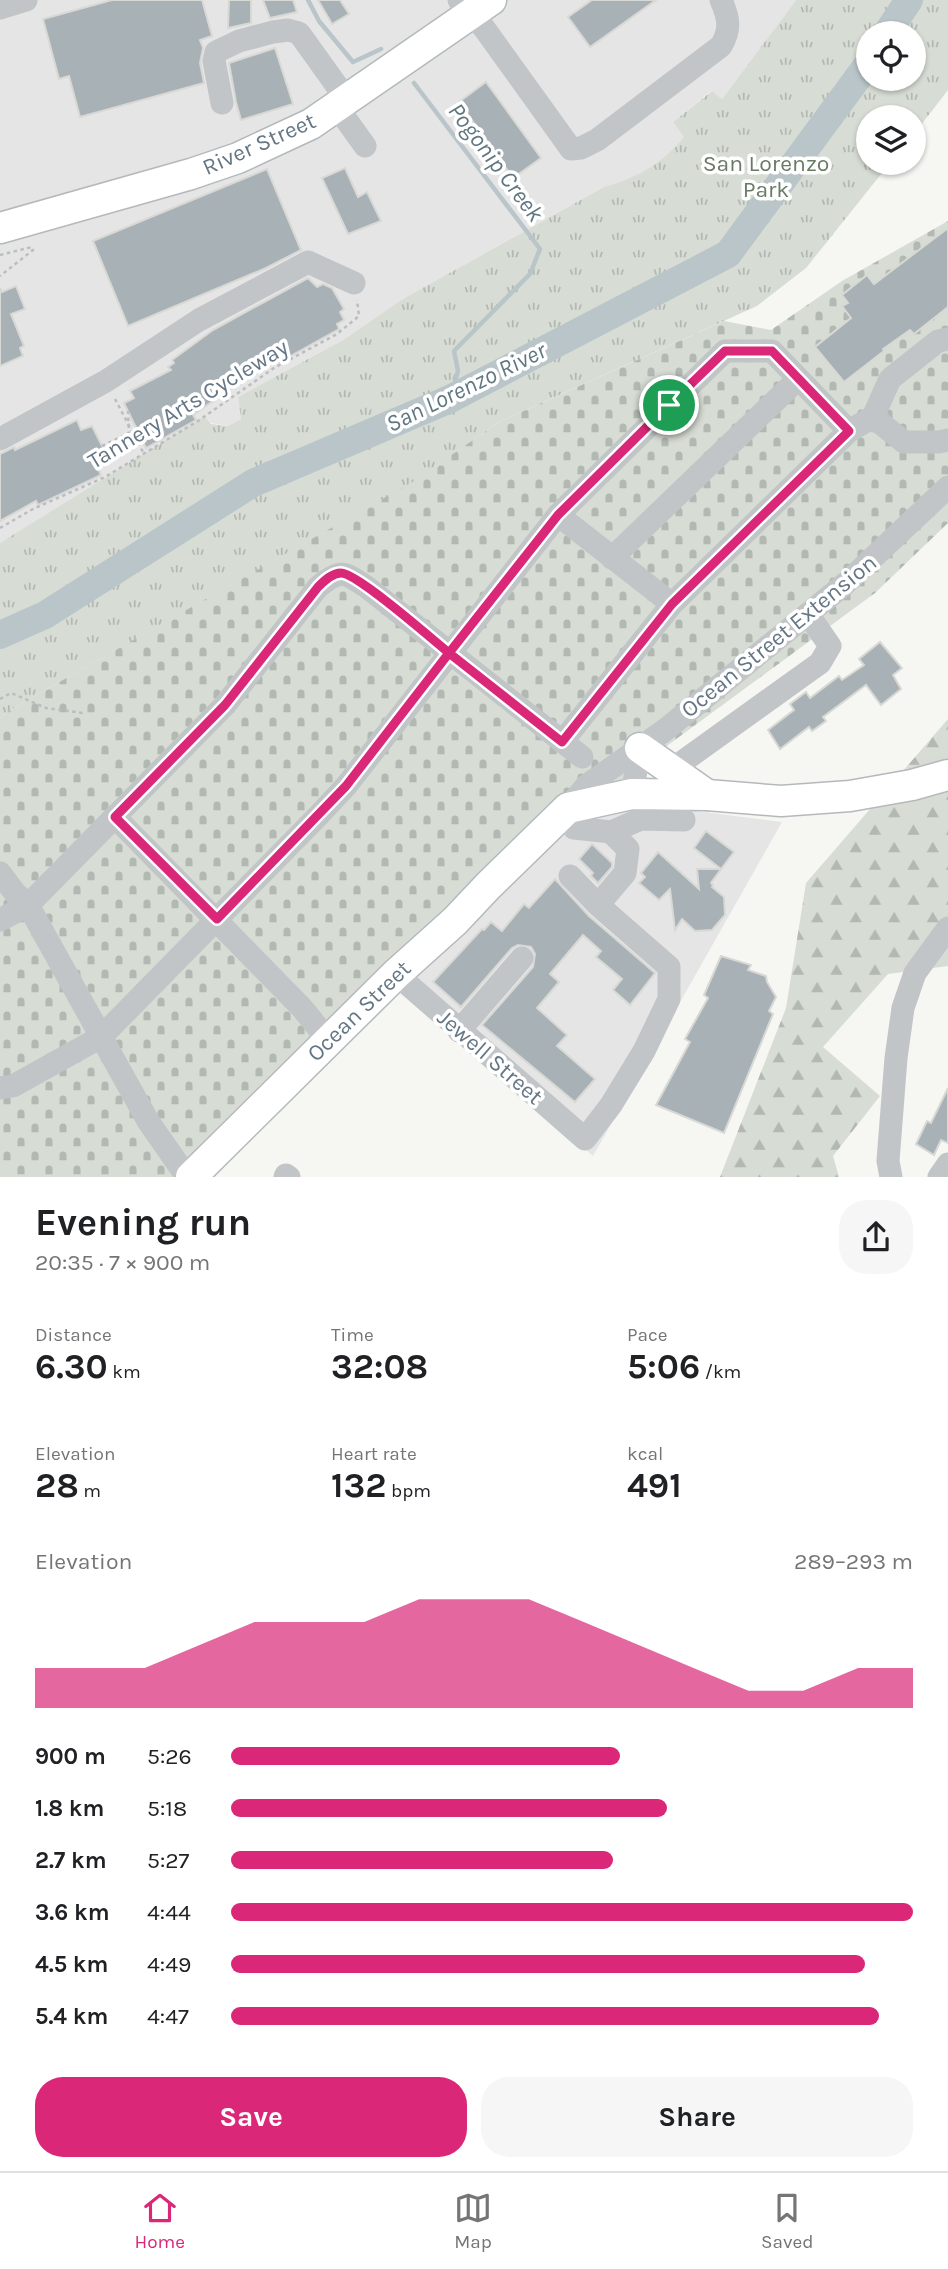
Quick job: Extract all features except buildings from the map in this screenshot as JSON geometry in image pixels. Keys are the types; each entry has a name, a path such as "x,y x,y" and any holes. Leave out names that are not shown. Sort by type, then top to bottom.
{"main road":[{"name":"River Street","path":"0,228 191,174 238,158 312,124 474,4"},
{"path":"640,748 707,795"},
{"path":"571,818 588,802 621,797 707,795 781,801 850,796 912,785 948,775"},
{"name":"Ocean Street","path":"189,1177 396,974 455,921 528,846 571,818"}],"street":[{"path":"0,8 26,0"},
{"path":"474,4 571,149 581,148 597,140 721,47 729,33 728,15 721,0"},
{"path":"222,103 214,61 216,51 239,41 288,30 299,33 365,146"},
{"path":"0,439 106,381 199,320 308,262 354,283"},
{"path":"562,742 672,604 849,431 873,417 890,379 938,341 948,339"},
{"path":"0,1088 13,1086 101,1037 346,786 558,515 725,351 772,351 849,431"},
{"path":"612,558 798,379"},
{"path":"873,417 904,442 948,440"},
{"name":"Ocean Street Extension","path":"640,748 865,567 948,487"},
{"path":"558,515 672,604"},
{"path":"0,920 28,905 225,705 318,587 335,574 344,573 368,588 582,757"},
{"path":"671,770 820,663 830,646 808,614"},
{"path":"621,797 640,748"},
{"name":"Ocean Street","path":"571,818 586,786 640,748"},
{"path":"115,817 302,1008 328,1041"},
{"path":"570,876 598,905 625,873 628,849 611,832 571,818"},
{"path":"611,832 641,819 684,820"},
{"path":"0,873 28,905 148,1121 189,1177"},
{"name":"Jewell Street","path":"396,974 584,1139 611,1105 645,1051 669,999 669,967 598,905"},
{"path":"891,1177 888,1161 903,1008 920,964 948,929"},
{"path":"459,1031 522,958"},
{"path":"939,1177 948,1164"}],"path":[{"path":"0,256 32,247 33,250 0,276"},
{"name":"Tannery Arts Cycleway","path":"0,528 33,509 105,477 198,421 274,368 337,334 359,316 354,283"},
{"path":"106,381 143,454"},
{"path":"102,446 129,433 128,411"},
{"path":"0,699 11,692 46,708 83,713"}],"shaded area":[{"path":"0,0 796,0 722,99 711,91 673,122 685,137 669,155 649,170 628,181 604,187 401,300 343,340 238,397 241,419 228,426 211,423 205,416 0,543"},
{"path":"641,804 782,822 593,1156 391,976 586,811"}],"green space":[{"name":"San Lorenzo Park","path":"796,0 948,0 948,90 926,118 926,105 856,105 856,175 880,175 806,268 757,306 499,422 415,481 0,718 0,543 205,416 211,424 228,426 241,419 238,397 343,340 401,300 604,187 648,169 667,155 684,137 673,122 712,91 722,99"},
{"path":"948,221 948,523 875,593 630,773 493,889 188,1177 0,1177 0,718 414,481 499,422 724,321 771,330 842,281"},
{"path":"948,719 948,966 888,974 823,1047 880,1096 833,1156 839,1177 720,1177 786,1008 806,883"}],"waterway":[{"name":"Pogonip Creek","path":"308,0 319,21 353,62 381,49"},
{"name":"San Lorenzo River","path":"895,21 909,0"},
{"name":"San Lorenzo River","path":"0,635 45,615 253,483 450,399 728,254 856,80"},
{"name":"Pogonip Creek","path":"414,83 540,249 530,274 454,351 458,371 450,399"}],"route":[{"path":"669,405 558,515 449,653 368,588 344,573 335,574 318,587 225,705 115,817 217,919 346,786 449,653 562,742 672,604 849,431 772,351 725,351 669,405"}]}
